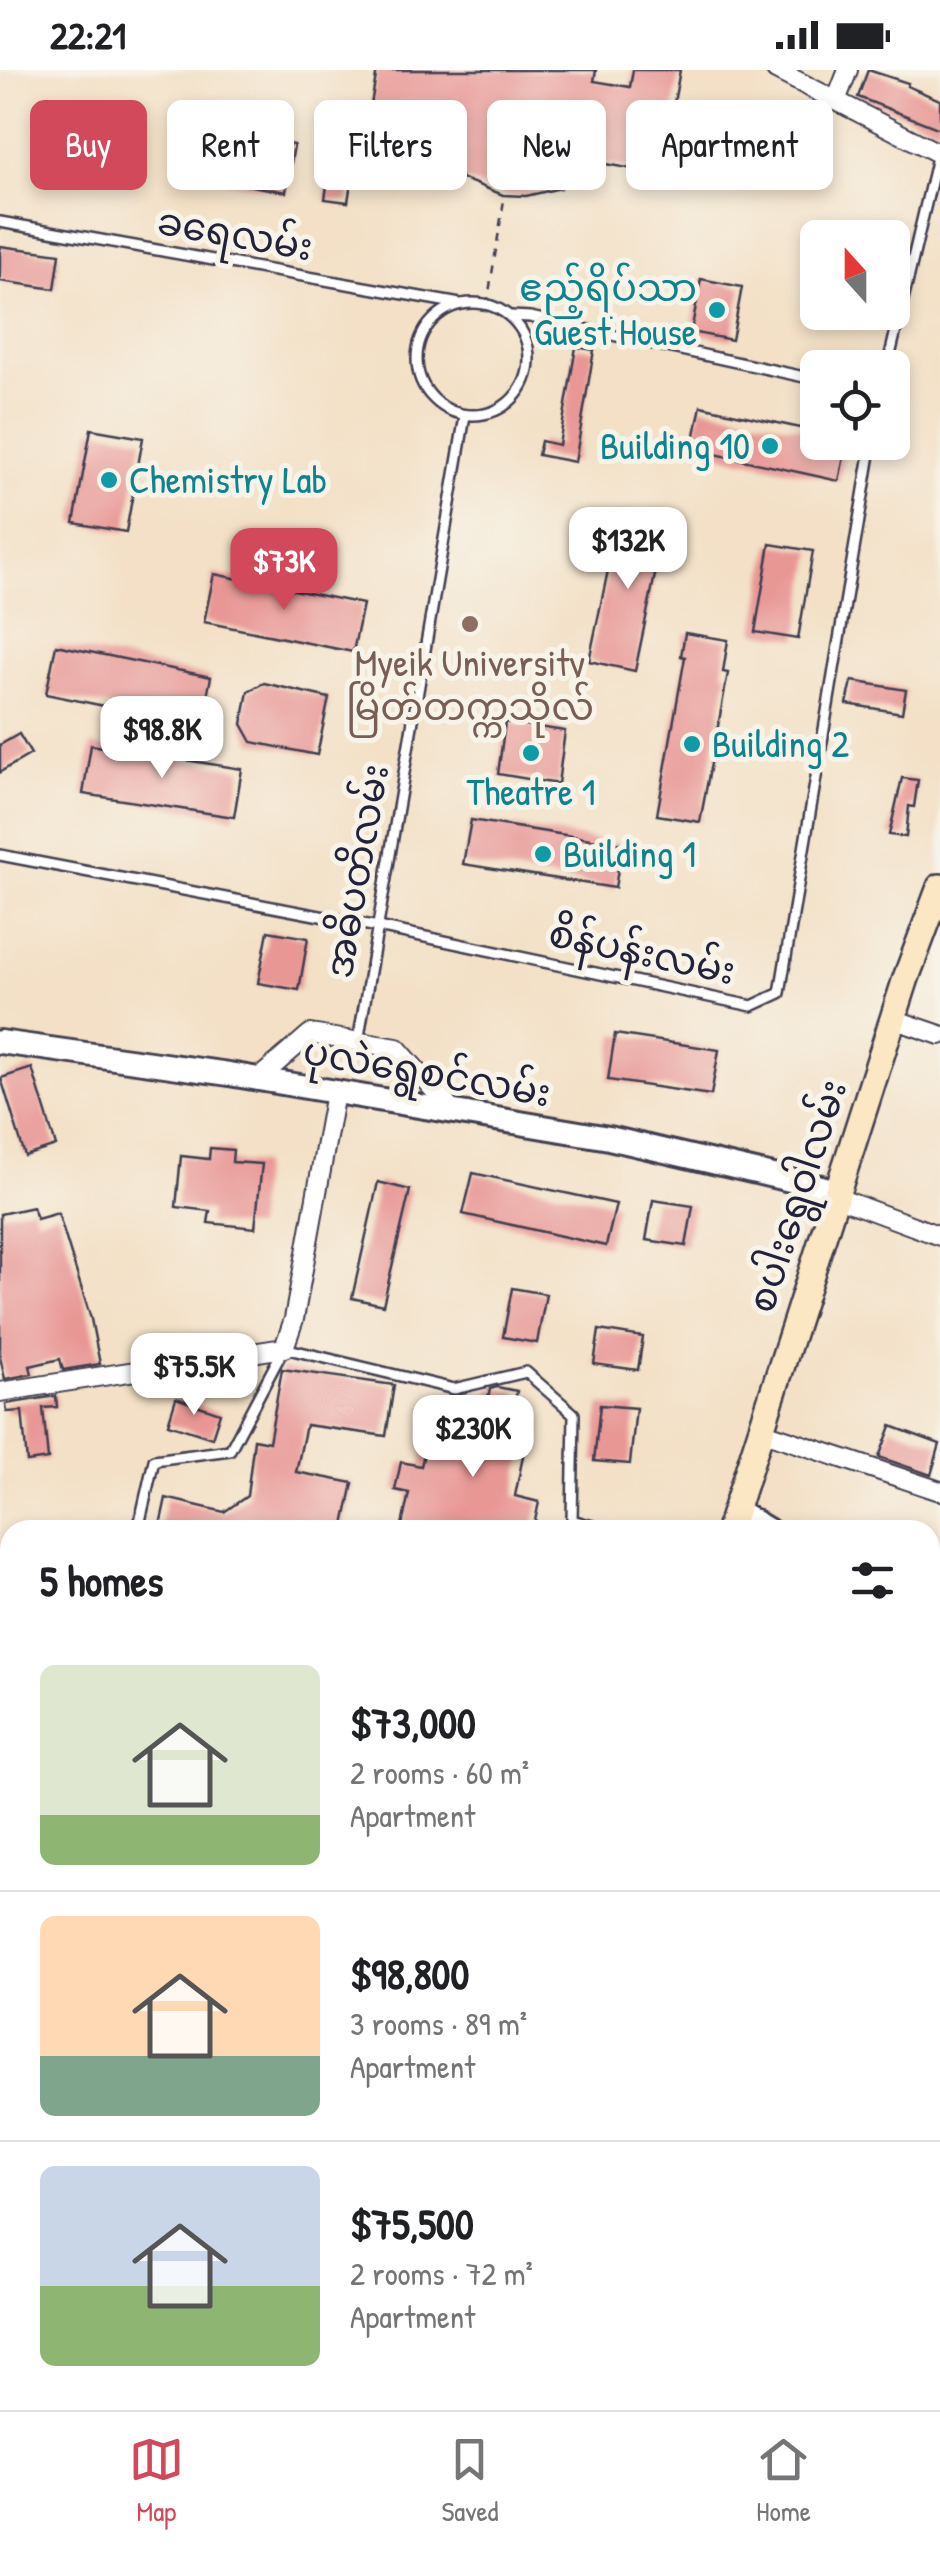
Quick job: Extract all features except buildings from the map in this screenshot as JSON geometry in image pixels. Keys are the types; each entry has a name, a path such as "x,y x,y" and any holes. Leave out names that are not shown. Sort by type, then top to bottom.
{"main road":[{"name":"စပါးရွေဝါလမ်း","path":"732,1520 893,1019 940,887"}],"street":[{"path":"776,70 939,152"},
{"path":"836,101 848,70"},
{"path":"893,1019 940,1036"},
{"path":"258,1079 310,1034 397,1048 454,1113"},
{"name":"ပုလဲရွေစင်လမ်း","path":"0,1042 258,1079 656,1148 836,1194"},
{"path":"0,1392 284,1348 294,1319 335,1093"},
{"path":"836,1194 940,1236"},
{"path":"761,1431 940,1491"}],"lane":[{"path":"891,350 939,152"},
{"name":"ခရေလမ်း","path":"0,222 460,304"},
{"path":"510,316 529,347 530,365 515,398 484,415 465,416 446,410 431,398 420,381 418,343 428,325 442,312 460,304 486,305 510,316 549,321 800,376"},
{"name":"အဓိပတိလမ်း","path":"358,1042 465,416"},
{"name":"စိန်ပန်းလမ်း","path":"0,855 378,927 752,1006 780,993 869,460"},
{"path":"140,1520 154,1460 230,1450 284,1348 454,1389 526,1372 574,1414 572,1520"}],"path":[{"path":"486,305 504,200"}],"place":[{"name":"ဧည့်ရိပ်သာ Guest House","path":"717,310"},
{"name":"Building 10","path":"770,446"},
{"name":"Chemistry Lab","path":"109,480"},
{"name":"Myeik University မြိတ်တက္ကသိုလ်","path":"470,624"},
{"name":"Building 2","path":"692,744"},
{"name":"Theatre 1","path":"531,753"},
{"name":"Building 1","path":"543,854"}]}
